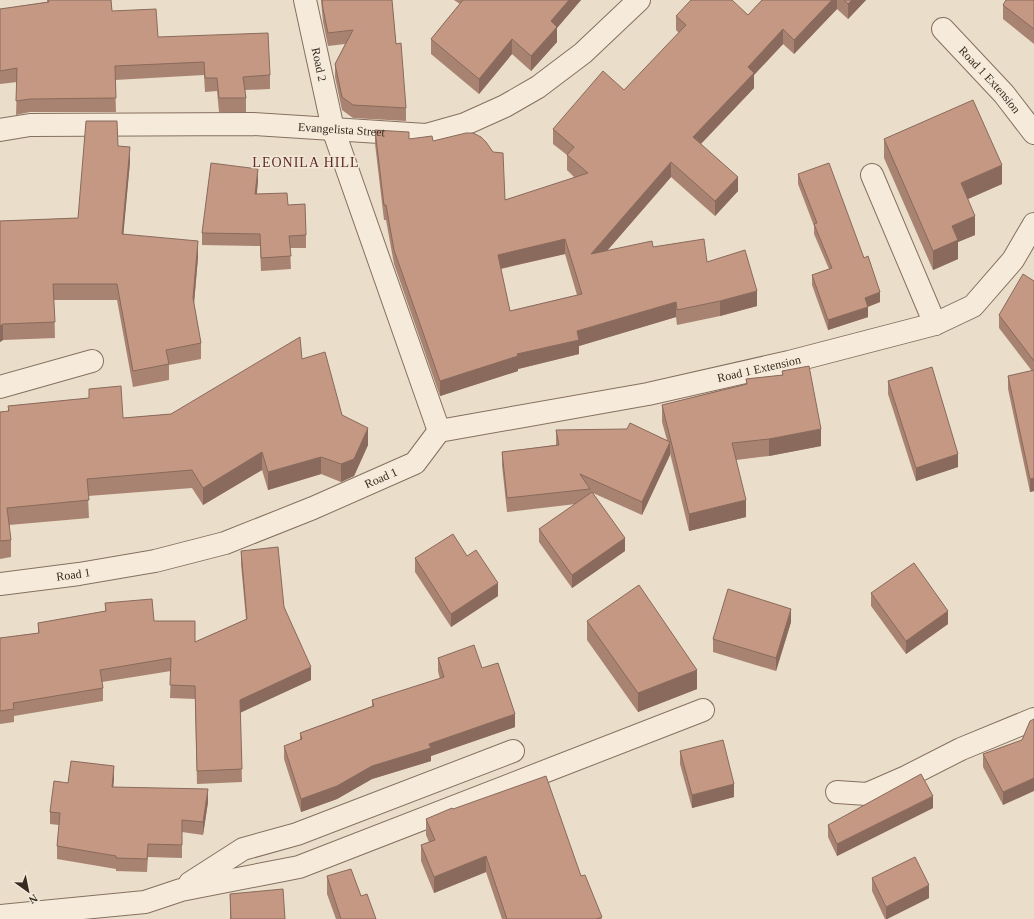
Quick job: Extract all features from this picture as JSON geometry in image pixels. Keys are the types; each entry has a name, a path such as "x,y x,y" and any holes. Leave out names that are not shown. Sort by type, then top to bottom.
{"street":[{"name":"Road 2","path":"305,0 333,129"},
{"name":"Evangelista Street","path":"0,130 30,125 245,124 426,135 465,124 505,106 538,87 583,53 639,0"},
{"name":"Road 1 Extension","path":"943,29 1004,94 1034,133"},
{"path":"333,129 439,431"},
{"path":"872,175 935,324"},
{"name":"Road 1 Extension","path":"439,431 648,394 789,362 935,324 973,306 1013,260 1034,224"},
{"path":"0,387 92,361"},
{"name":"Road 1","path":"0,584 79,574 155,561 225,543 313,508 415,463 439,431"},
{"path":"180,890 299,867 703,710"},
{"path":"837,792 867,794 906,777 961,749 1034,719"},
{"path":"0,916 147,910 243,849 297,834 512,751"}],"building":[{"path":"48,0 111,0 112,11 156,9 158,37 268,33 270,75 243,77 246,98 219,98 217,78 205,78 204,62 115,66 116,98 30,99 16,101 17,68 0,71 0,9 49,2"},
{"path":"322,0 392,0 396,44 401,43 406,108 353,105 342,97 335,64 353,30 328,33"},
{"path":"463,0 569,0 551,21 557,27 531,56 512,39 479,79 431,39"},
{"path":"691,0 732,0 748,15 762,0 832,0 794,40 783,29 748,67 754,73 693,137 738,177 715,201 671,162 591,254 652,241 653,247 704,239 707,262 745,250 757,291 677,310 676,302 577,331 579,340 517,354 518,356 440,381 394,250 386,205 384,205 375,130 409,132 409,139 432,136 433,141 466,133 473,133 481,137 493,152 503,153 505,200 588,173 567,155 574,147 553,129 603,71 624,90 686,25 676,16","holes":["565,239 582,294 510,311 498,255"]},
{"path":"844,0 852,0 848,4"},
{"path":"1006,0 1034,0 1034,29 1003,5"},
{"path":"973,100 1002,165 961,183 975,216 952,226 958,240 933,251 884,139"},
{"path":"86,121 117,121 118,146 130,147 122,234 198,241 193,298 201,343 166,350 169,364 133,371 117,284 53,284 55,322 3,324 0,326 0,221 78,218"},
{"path":"211,163 258,169 255,194 287,193 288,205 305,204 306,235 289,236 291,256 261,258 260,234 202,233"},
{"path":"829,163 864,258 868,256 880,292 865,298 868,307 828,320 812,275 832,268 814,224 817,223 798,174"},
{"path":"1023,274 1034,281 1034,361 999,315"},
{"path":"300,337 302,359 325,352 342,415 368,428 354,459 341,464 321,457 268,472 262,452 203,488 192,470 87,479 89,500 7,508 11,540 0,541 0,412 9,411 8,406 89,398 89,389 121,386 123,418 171,414"},
{"path":"809,366 821,429 769,439 732,443 746,500 689,514 662,405 747,384 746,379 783,375 782,371"},
{"path":"932,367 958,454 916,468 888,381"},
{"path":"1034,370 1034,478 1030,479 1008,376"},
{"path":"630,423 670,442 642,502 580,474 590,489 507,498 502,452 559,445 556,430 627,429"},
{"path":"592,492 625,538 572,575 539,529"},
{"path":"453,534 467,556 476,550 498,583 451,614 415,558"},
{"path":"278,547 284,607 311,667 240,700 242,769 197,771 195,686 170,685 171,658 100,670 103,688 13,703 14,709 0,711 0,638 39,633 38,623 106,611 105,603 152,599 154,621 195,621 195,642 247,619 241,551"},
{"path":"914,563 948,611 906,641 871,593"},
{"path":"639,585 697,670 638,693 587,621"},
{"path":"728,589 791,609 776,658 713,639"},
{"path":"474,645 482,668 498,663 515,714 429,744 431,748 372,766 337,786 301,799 284,746 302,739 300,733 374,706 372,700 444,677 438,658"},
{"path":"1034,719 1034,778 1003,792 983,754 1022,740 1030,721"},
{"path":"723,740 734,784 692,795 680,751"},
{"path":"71,761 114,766 112,787 208,789 203,822 182,820 182,845 148,844 147,859 116,858 116,856 57,846 60,813 50,812 54,781 68,783"},
{"path":"921,774 933,796 837,844 828,825"},
{"path":"546,776 581,876 585,875 602,917 596,919 507,919 486,856 434,877 421,845 435,840 426,819 452,808 453,809"},
{"path":"915,857 929,885 886,907 872,878"},
{"path":"351,869 361,896 367,894 376,919 341,919 327,876"},
{"path":"283,889 285,919 231,919 230,894"}],"district":[{"name":"LEONILA HILL","path":"306,162"}]}
